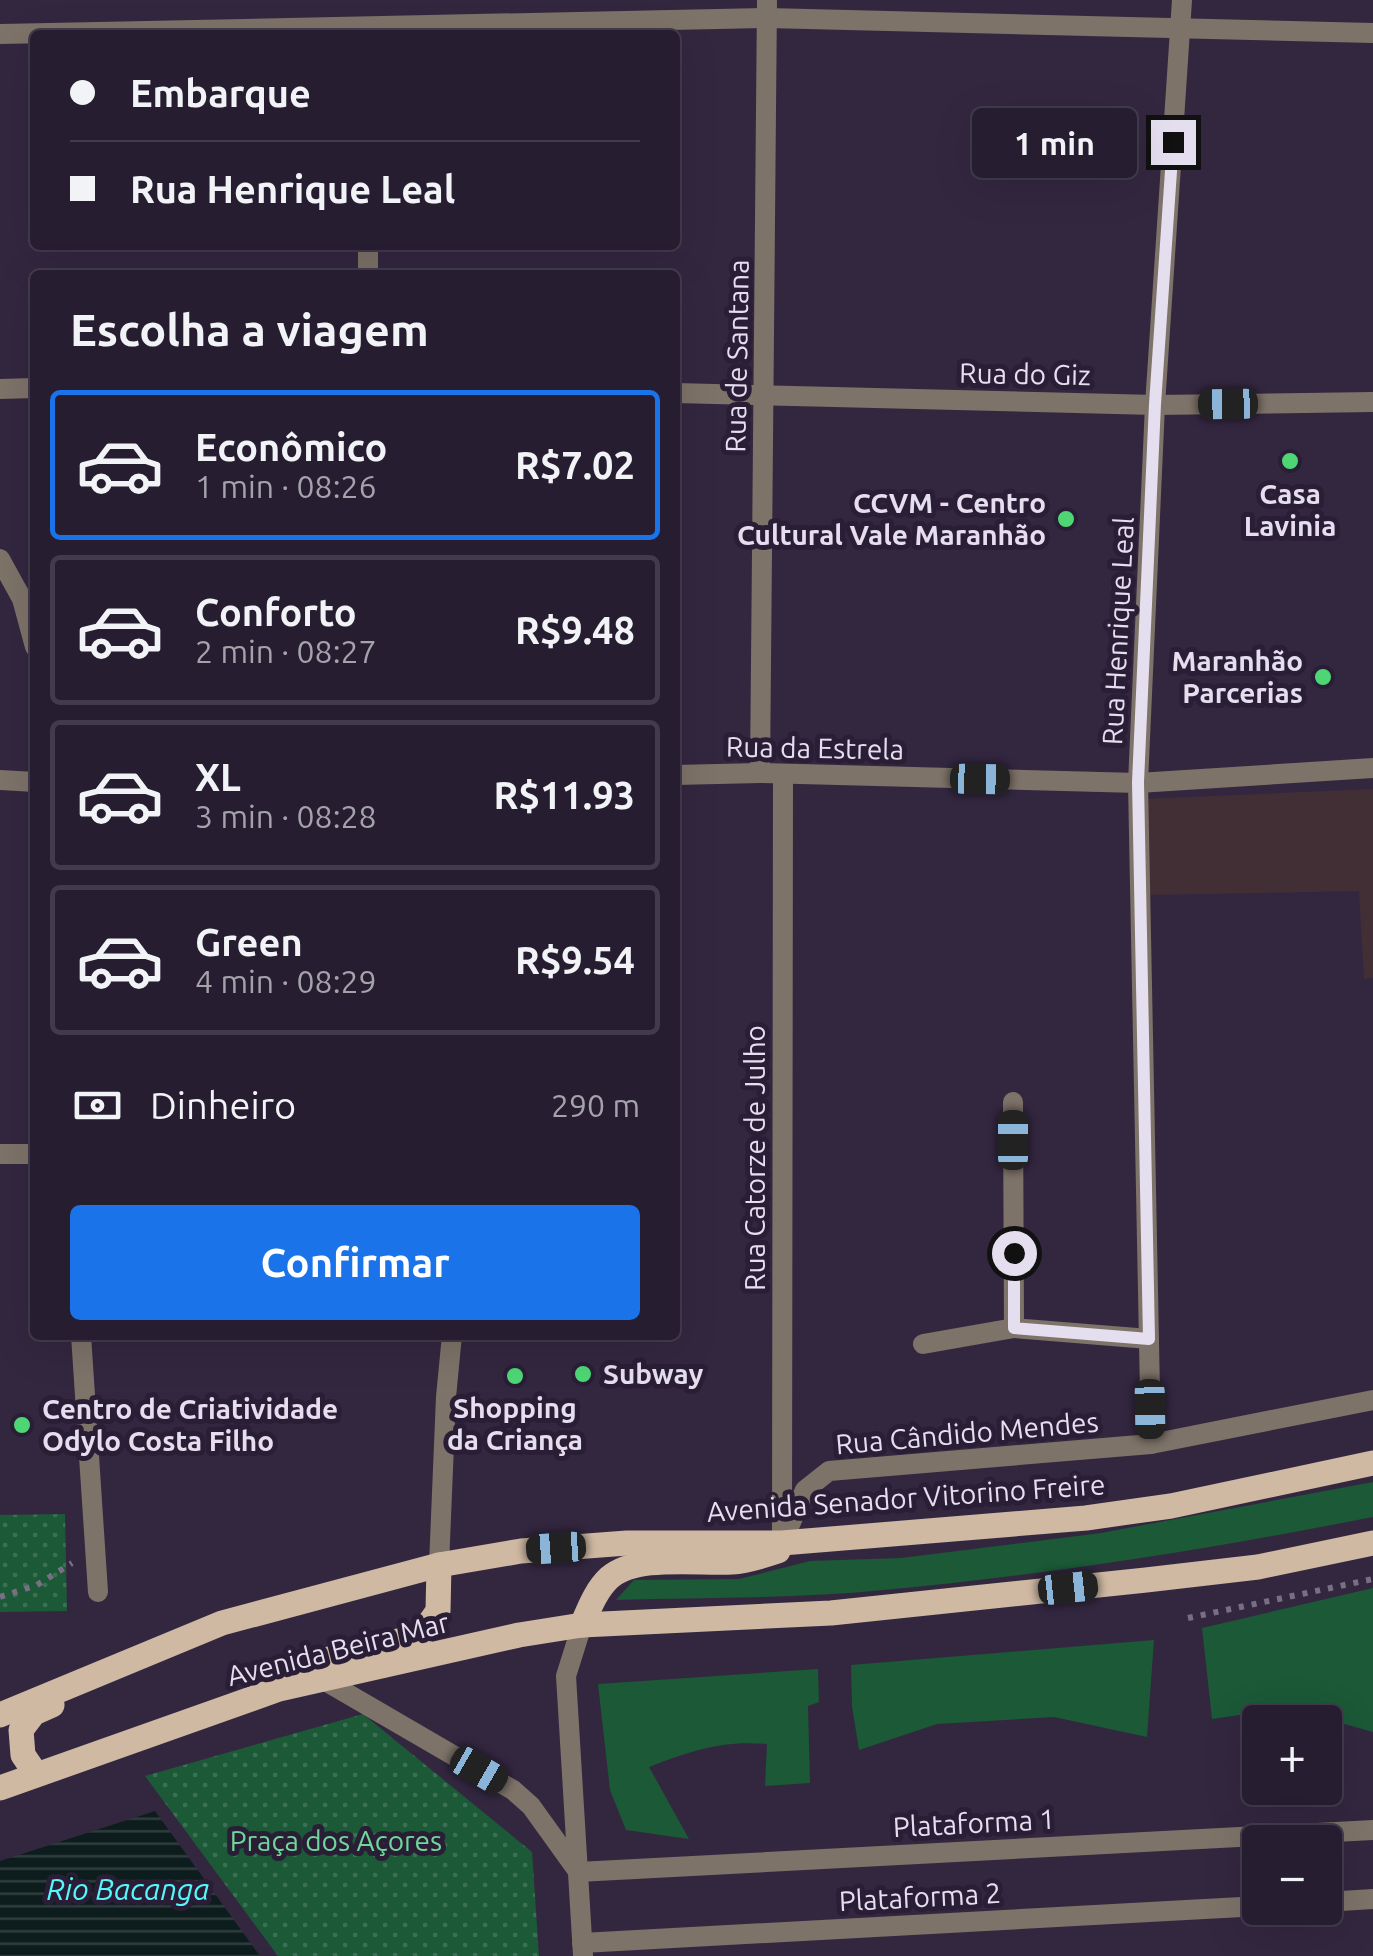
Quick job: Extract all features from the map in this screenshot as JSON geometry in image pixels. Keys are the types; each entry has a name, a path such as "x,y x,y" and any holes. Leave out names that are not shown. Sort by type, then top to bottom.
{"main road":[{"name":"Avenida Senador Vitorino Freire","path":"440,1565 521,1551 628,1543 782,1542 1086,1518 1171,1506 1373,1463"},
{"path":"811,1540 736,1562 640,1564 622,1569 607,1580 582,1625 848,1611 1258,1567 1372,1544"},
{"name":"Avenida Beira Mar","path":"0,1715 240,1618 440,1565"},
{"path":"279,1689 306,1667 322,1660 421,1634 438,1611 440,1565"},
{"name":"Avenida Beira Mar","path":"0,1788 279,1689 582,1625"},
{"path":"36,1774 20,1743 21,1730 34,1713 138,1670 185,1637"}],"street":[{"path":"370,29 372,0"},
{"name":"Rua Henrique Leal","path":"1151,1444 1138,782 1155,404 1182,0"},
{"path":"296,30 767,9 1180,29 1373,33"},
{"name":"Rua de Santana","path":"760,773 767,9"},
{"path":"0,34 30,34"},
{"path":"0,389 30,388"},
{"name":"Rua do Giz","path":"680,393 1155,404 1373,402"},
{"path":"0,559 22,598 30,628"},
{"name":"Rua da Estrela","path":"680,774 1138,782 1373,768"},
{"name":"Rua Catorze de Julho","path":"782,1542 783,774"},
{"path":"0,780 30,782"},
{"path":"1013,1102 1014,1328"},
{"path":"0,1154 30,1154"},
{"path":"923,1344 1014,1328 1149,1339"},
{"path":"82,1340 98,1592"},
{"path":"440,1565 452,1340"},
{"name":"Rua Cândido Mendes","path":"782,1542 806,1490 828,1471 1151,1444 1373,1400"},
{"path":"582,1625 566,1676 583,1949"},
{"path":"322,1680 513,1790 531,1806 578,1872"},
{"name":"Plataforma 1","path":"578,1872 1373,1830"},
{"path":"1342,1901 1373,1899"},
{"name":"Plataforma 2","path":"583,1949 1242,1907"}],"path":[{"path":"0,1597 37,1585 94,1549"},
{"path":"1188,1618 1373,1579"}],"shaded area":[{"path":"1373,789 1373,978 1364,979 1359,891 1146,895 1143,799"}],"green space":[{"path":"1373,1482 1373,1517 1129,1560 850,1593 616,1600 634,1580 739,1579 810,1561 901,1558 1101,1533"},
{"path":"65,1514 67,1611 0,1612 0,1515"},
{"path":"1373,1588 1373,1732 1342,1723 1342,1705 1242,1705 1242,1715 1212,1719 1202,1628"},
{"path":"1154,1640 1147,1737 1054,1717 937,1724 859,1750 851,1665"},
{"path":"818,1669 819,1702 808,1706 810,1783 765,1786 767,1744 706,1748 649,1767 689,1839 626,1830 610,1790 598,1684"},
{"name":"Praça dos Açores","path":"363,1714 532,1852 539,1956 278,1956 145,1776"}],"water":[{"name":"Rio Bacanga","path":"155,1811 260,1956 0,1956 0,1861"}],"place":[{"name":"Casa Lavinia","path":"1290,461"},
{"name":"CCVM - Centro Cultural Vale Maranhão","path":"1066,519"},
{"name":"Maranhão Parcerias","path":"1323,677"},
{"name":"Subway","path":"583,1374"},
{"name":"Shopping da Criança","path":"515,1376"},
{"name":"Centro de Criatividade Odylo Costa Filho","path":"22,1425"}],"route":[{"path":"1014,1253 1014,1328 1149,1339 1138,782 1155,404 1173,142"}]}
